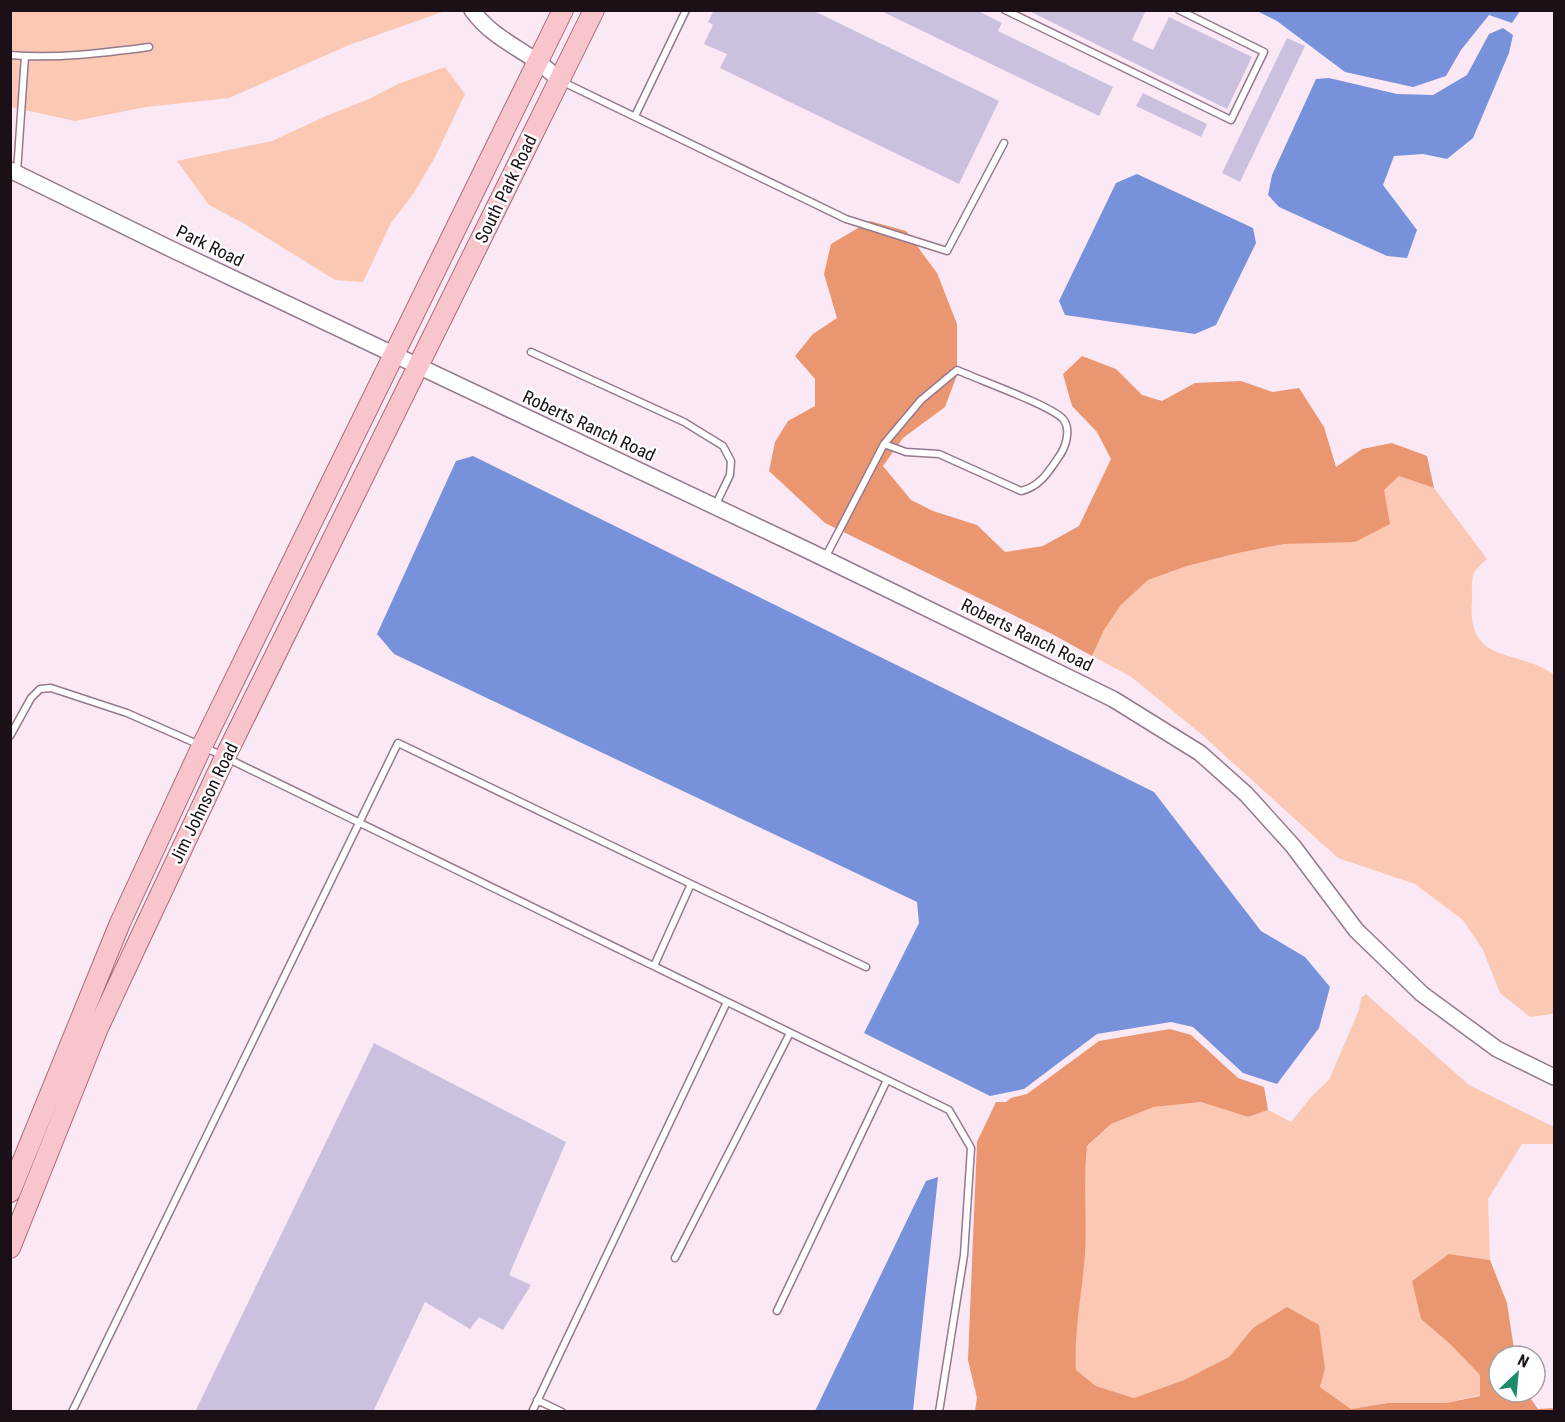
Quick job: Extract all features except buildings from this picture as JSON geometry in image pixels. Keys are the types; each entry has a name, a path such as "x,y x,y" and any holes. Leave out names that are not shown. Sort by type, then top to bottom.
{"main road":[{"name":"South Park Road","path":"406,361 483,174 563,10"},
{"path":"557,78 563,35 574,10"},
{"name":"South Park Road","path":"406,361 594,10"},
{"name":"Jim Johnson Road","path":"10,1192 120,923 202,746 300,546 406,361"},
{"name":"Jim Johnson Road","path":"10,1248 98,1028 225,758 319,568 406,361"},
{"path":"225,758 226,720 298,575 300,546"}],"street":[{"path":"472,10 493,34 538,62 557,78"},
{"name":"Park Road","path":"14,171 406,361"},
{"name":"Roberts Ranch Road","path":"406,361 825,559 1113,699 1200,753 1246,794 1293,846 1356,930 1422,994 1497,1049 1554,1077"}],"lane":[{"path":"635,116 686,10"},
{"path":"1005,10 1231,120 1264,52 1179,10"},
{"path":"10,55 117,51 149,47"},
{"path":"14,171 25,56"},
{"path":"557,78 846,219 947,252 1004,143"},
{"path":"531,352 684,422 723,446 731,461 730,475 715,507"},
{"path":"825,559 884,444 921,400 957,370 1050,409 1064,420 1067,434 1062,452 1047,474 1032,489 1021,491 939,454 906,452 884,444"},
{"path":"10,736 31,698 40,689 51,688 127,713 202,746 949,1110 971,1148 964,1256 939,1412"},
{"path":"72,1412 398,743 866,967"},
{"path":"654,966 691,884"},
{"path":"532,1412 727,1002"},
{"path":"675,1258 790,1033"},
{"path":"777,1311 887,1080"},
{"path":"537,1400 562,1412"}],"shaded area":[{"path":"10,11 445,11 349,45 229,98 146,107 75,121 11,107"},
{"path":"445,67 465,94 435,157 414,193 391,223 363,282 335,280 243,223 209,205 177,161 272,141 398,84"},
{"path":"870,221 906,231 937,273 957,324 957,375 945,407 903,438 883,466 911,500 933,511 977,525 1005,552 1043,546 1079,526 1111,459 1097,432 1072,406 1063,374 1082,356 1116,369 1142,395 1162,401 1195,383 1241,381 1273,392 1299,388 1324,427 1336,467 1362,449 1392,443 1427,456 1434,488 1399,476 1384,490 1390,524 1355,542 1284,544 1187,566 1148,580 1121,605 1104,630 1092,656 1052,634 825,523 769,471 775,442 788,421 815,406 815,379 795,356 813,334 837,318 824,274 831,244"},
{"path":"1399,476 1434,488 1487,559 1475,571 1472,579 1472,622 1478,637 1486,646 1498,653 1526,661 1554,675 1554,1011 1552,1014 1530,1017 1500,993 1483,950 1463,920 1415,884 1338,858 1200,733 1130,676 1092,656 1104,630 1121,605 1148,580 1187,566 1238,553 1284,544 1317,542"},
{"path":"1366,994 1469,1085 1554,1127 1554,1144 1522,1144 1488,1199 1490,1260 1449,1254 1421,1319 1450,1344 1480,1375 1480,1395 1446,1403 1388,1403 1351,1409 1320,1387 1325,1369 1253,1328 1229,1357 1184,1380 1134,1398 1096,1386 1076,1370 1075,1343 1085,1251 1087,1147 1111,1124 1154,1107 1201,1102 1248,1117 1268,1110 1291,1122 1312,1096 1329,1080 1359,1010 1361,998"},
{"path":"1170,1029 1191,1035 1238,1078 1264,1087 1268,1110 1248,1117 1201,1102 1154,1107 1111,1124 1087,1146 1085,1254 1077,1326 1076,1370 1096,1386 1134,1398 1184,1380 1229,1357 1253,1328 1287,1307 1319,1325 1325,1369 1320,1387 1351,1409 1388,1403 1446,1403 1480,1396 1480,1375 1450,1344 1421,1319 1412,1281 1449,1254 1490,1260 1507,1303 1513,1344 1487,1344 1487,1404 1534,1404 1538,1409 1554,1408 1554,1411 975,1411 977,1398 968,1360 977,1142 996,1102 1006,1102 1011,1098 1027,1094 1099,1041"}],"water":[{"path":"1520,10 1512,23 1489,15 1461,50 1446,76 1413,87 1345,72 1277,21 1257,11"},
{"path":"1503,28 1513,35 1509,53 1473,138 1447,159 1423,154 1394,156 1383,185 1417,230 1407,258 1387,256 1279,207 1268,195 1272,175 1316,79 1329,78 1397,94 1433,95 1467,75 1489,34"},
{"path":"1137,174 1253,228 1256,243 1216,325 1195,334 1065,315 1059,301 1116,183"},
{"path":"473,456 1154,792 1261,931 1305,957 1330,987 1319,1028 1277,1084 1243,1073 1193,1027 1171,1022 1097,1034 1024,1089 990,1096 864,1033 919,923 917,902 394,654 377,634 456,461"},
{"path":"938,1177 913,1411 815,1411 926,1181"}]}
